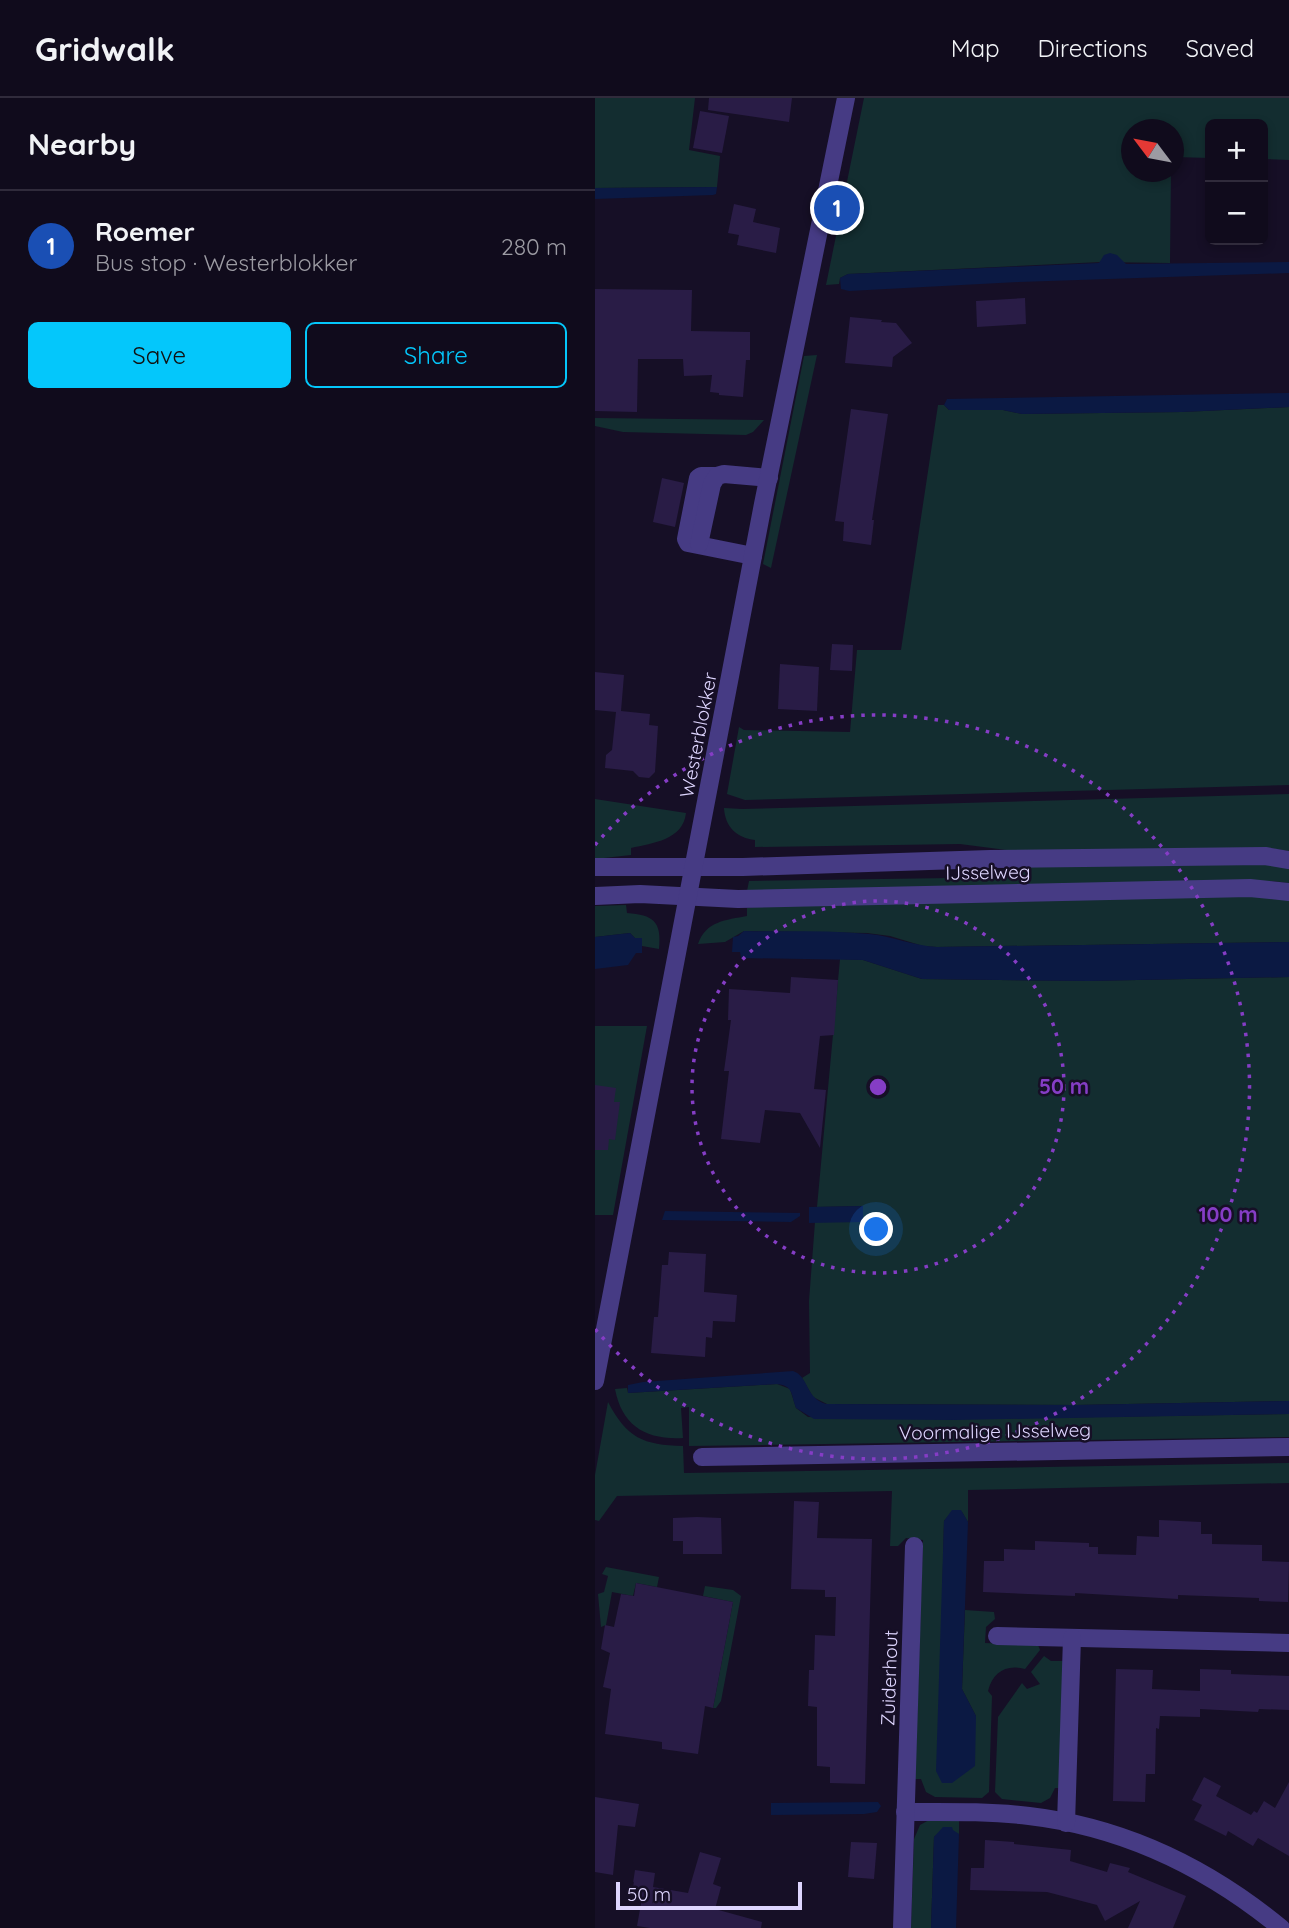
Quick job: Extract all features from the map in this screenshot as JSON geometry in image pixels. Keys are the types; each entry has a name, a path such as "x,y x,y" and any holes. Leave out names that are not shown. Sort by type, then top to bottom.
{"street":[{"name":"Westerblokker","path":"595,1381 768,478 846,98"},
{"path":"753,556 688,543 685,536 696,483 701,476 723,474 768,478"},
{"name":"IJsselweg","path":"595,867 743,867 990,859 1265,856 1289,860"},
{"name":"IJsselweg","path":"595,896 640,894 739,899 1250,888 1289,892"},
{"name":"Voormalige IJsselweg","path":"702,1457 1289,1447"},
{"name":"Zuiderhout","path":"902,1928 914,1546"},
{"path":"997,1636 1289,1643"},
{"path":"1066,1823 1072,1638"},
{"path":"905,1812 990,1813 1045,1818 1105,1831 1166,1854 1247,1900 1281,1928"}],"green space":[{"path":"595,98 695,98 689,150 720,156 717,187 595,188"},
{"path":"864,98 1289,98 1289,160 1268,159 1268,119 1205,119 1205,158 1184,157 1184,119 1121,119 1121,182 1171,182 1170,263 1101,262 848,274 840,278 839,284 826,285"},
{"path":"817,355 771,568 763,564 804,356"},
{"path":"938,405 944,405 949,410 1003,410 1022,414 1182,412 1289,407 1289,785 745,800 727,794 739,727 744,730 850,732 857,650 901,650"},
{"path":"595,418 764,420 753,432 746,435 623,432 595,426"},
{"path":"1289,794 1289,851 1269,848 1021,852 960,844 755,847 755,840 743,837 733,830 727,821 724,808 742,809"},
{"path":"595,799 686,813 679,829 666,839 631,848 631,855 595,859"},
{"path":"1254,863 1289,868 1289,883 1272,881 747,891 749,881 951,878 1025,865"},
{"path":"1260,894 1289,899 1289,942 937,947 867,933 744,931 725,942 698,944 711,926 747,916 747,908 786,903"},
{"path":"626,905 627,913 654,921 659,932 659,949 642,946 642,938 635,938 630,933 595,937 595,906"},
{"path":"840,959 863,960 922,979 1088,981 1289,977 1289,1401 1076,1405 827,1404 813,1397 802,1378 810,1373 809,1301 815,1222 862,1222 862,1206 817,1207"},
{"path":"595,1026 647,1026 613,1215 595,1215"},
{"path":"777,1384 790,1389 796,1408 808,1417 964,1419 1289,1414 1289,1437 689,1446 689,1407 681,1408 683,1438 658,1436 647,1433 630,1421 623,1413 615,1389 627,1388 628,1393"},
{"path":"608,1402 622,1424 638,1437 657,1444 683,1446 684,1473 1289,1463 1289,1483 968,1490 968,1522 962,1512 953,1510 944,1521 938,1775 976,1716 962,1689 965,1610 994,1612 995,1619 986,1627 985,1643 1038,1645 1040,1650 1025,1669 1001,1671 990,1684 988,1691 992,1696 989,1792 982,1798 935,1797 926,1792 921,1779 915,1779 923,1540 906,1538 898,1546 890,1546 892,1491 617,1496 599,1521 595,1520 595,1475"},
{"path":"606,1567 659,1577 657,1587 636,1583 633,1596 612,1592 606,1625 601,1627 598,1594 604,1592 608,1576 602,1574"},
{"path":"705,1586 733,1590 741,1596 721,1701 716,1708 713,1708 733,1602 703,1596"},
{"path":"1044,1656 1051,1661 1064,1661 1060,1788 1055,1788 1050,1798 1041,1803 1002,1799 995,1792 998,1717 1022,1683 1027,1689 1040,1684 1031,1672"},
{"path":"931,1819 959,1820 959,1834 943,1829 934,1837 931,1928 911,1928 914,1839 920,1825"}],"water":[{"path":"717,187 716,194 713,195 595,199 595,188"},
{"path":"1104,255 1117,255 1126,264 1289,262 1289,273 849,291 841,289 840,278 848,274 1099,263"},
{"path":"1289,393 1289,407 1182,412 1022,414 1003,410 949,410 944,405 947,399"},
{"path":"744,931 869,934 937,947 1289,942 1289,977 1088,981 922,979 863,960 741,958 740,952 732,952 733,937"},
{"path":"630,933 635,938 642,938 642,953 636,953 628,965 595,969 595,937"},
{"path":"863,1206 863,1222 809,1223 809,1207"},
{"path":"665,1211 800,1213 800,1216 791,1222 662,1220"},
{"path":"793,1371 802,1377 814,1397 826,1404 1076,1405 1289,1401 1289,1414 954,1420 814,1419 796,1408 789,1389 777,1384 628,1393 628,1385 643,1382"},
{"path":"952,1510 961,1510 968,1522 962,1689 976,1716 975,1766 952,1783 942,1783 936,1771 944,1521"},
{"path":"878,1802 881,1806 877,1812 864,1814 771,1815 771,1803"},
{"path":"943,1827 952,1827 959,1834 956,1928 931,1928 934,1837"}],"building":[{"path":"709,98 792,98 789,122 708,110"},
{"path":"700,111 729,116 722,153 693,148"},
{"path":"734,204 756,209 753,222 780,228 776,253 737,245 739,235 728,233"},
{"path":"595,289 692,290 691,331 750,332 750,360 746,360 743,397 710,392 712,375 684,376 683,359 638,359 637,412 595,411"},
{"path":"1025,298 1026,324 977,327 976,301"},
{"path":"850,317 896,323 912,343 893,357 892,367 845,363"},
{"path":"851,409 888,414 872,520 871,545 843,541 844,522 835,521"},
{"path":"662,478 684,483 675,527 653,522"},
{"path":"832,644 853,645 852,671 830,670"},
{"path":"780,664 819,667 817,711 778,709"},
{"path":"595,672 624,675 621,711 650,714 649,725 658,726 655,772 649,778 639,777 633,771 605,768 606,755 612,750 616,712 595,710"},
{"path":"791,977 838,980 834,1035 820,1036 814,1089 826,1090 820,1148 800,1113 765,1110 760,1143 721,1139 729,1071 724,1071 731,1020 728,1020 729,989 790,993"},
{"path":"595,1085 616,1088 614,1102 620,1102 615,1140 609,1139 608,1150 595,1150"},
{"path":"669,1252 706,1254 704,1292 737,1295 735,1322 713,1321 712,1338 706,1337 705,1357 651,1353 654,1317 658,1317 662,1265 668,1265"},
{"path":"794,1501 819,1502 817,1538 872,1539 865,1784 830,1783 830,1767 817,1766 817,1707 808,1706 809,1670 814,1670 815,1635 835,1636 836,1597 825,1597 825,1590 791,1589"},
{"path":"673,1518 721,1518 722,1554 683,1554 683,1541 673,1541"},
{"path":"1159,1520 1201,1522 1201,1534 1212,1534 1212,1544 1262,1545 1262,1561 1289,1562 1288,1602 1259,1601 1259,1598 1178,1595 1178,1599 1075,1593 1075,1596 983,1592 984,1561 1004,1561 1004,1549 1035,1550 1035,1541 1089,1543 1089,1547 1098,1547 1098,1554 1136,1555 1137,1536 1159,1537"},
{"path":"636,1583 733,1602 713,1708 705,1706 698,1754 662,1749 662,1742 605,1734 611,1689 603,1687 610,1653 601,1649 605,1625 614,1627 621,1594 634,1596"},
{"path":"1116,1669 1153,1670 1152,1689 1200,1691 1200,1669 1231,1670 1231,1674 1289,1676 1289,1710 1259,1709 1258,1712 1200,1709 1200,1717 1160,1716 1159,1729 1156,1728 1155,1774 1146,1774 1145,1802 1113,1801"},
{"path":"1204,1777 1221,1786 1216,1796 1251,1815 1254,1811 1257,1813 1264,1801 1275,1808 1289,1782 1289,1856 1258,1838 1253,1846 1228,1831 1226,1836 1194,1820 1202,1805 1192,1800"},
{"path":"595,1797 639,1804 635,1827 618,1825 613,1875 595,1872"},
{"path":"985,1840 1071,1850 1070,1861 1107,1872 1110,1863 1130,1868 1128,1872 1186,1896 1173,1928 1128,1928 1140,1901 1105,1921 1097,1905 1047,1892 970,1890 971,1868 984,1868"},
{"path":"851,1842 877,1843 874,1879 848,1877"},
{"path":"700,1852 721,1858 713,1884 721,1887 715,1909 762,1922 761,1928 637,1926 642,1898 631,1896 635,1870 655,1873 653,1887 688,1893"}],"place":[{"name":"Roemer","path":"837,208"}]}
